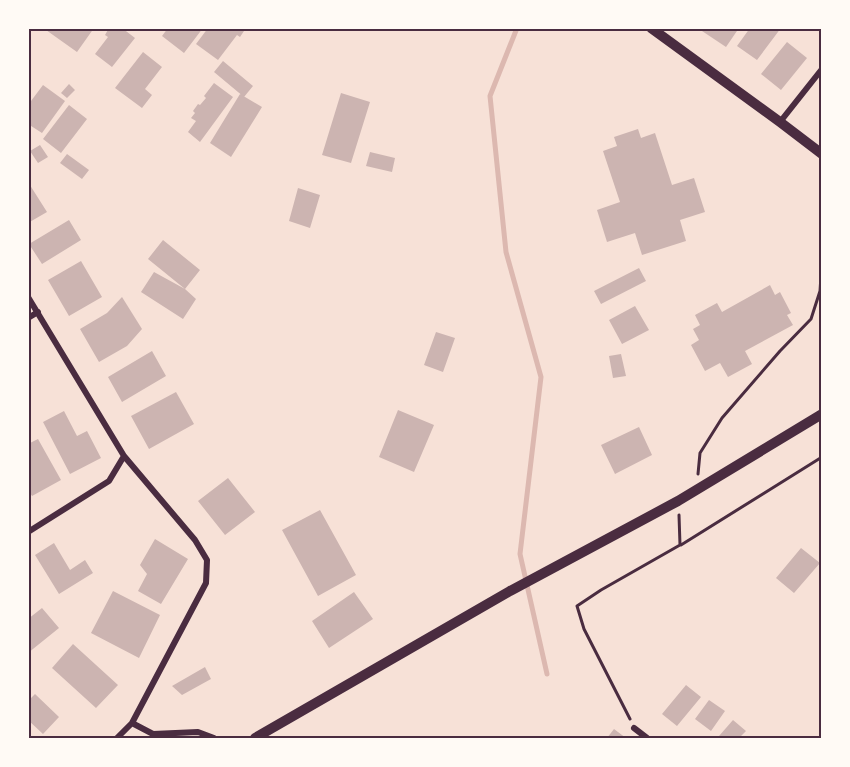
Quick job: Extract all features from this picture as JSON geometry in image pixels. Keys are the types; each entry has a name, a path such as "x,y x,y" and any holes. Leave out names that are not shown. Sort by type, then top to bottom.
{"street":[{"path":"651,28 822,154"},
{"path":"780,122 822,69"},
{"path":"28,297 124,456 195,540 207,560 206,583 132,723 117,738"},
{"path":"28,318 38,312"},
{"path":"255,738 510,591 678,501 822,414"},
{"path":"28,532 109,481 124,456"},
{"path":"132,723 153,734 198,732 214,738"},
{"path":"634,728 647,738"}],"path":[{"path":"696,490 700,453 722,418 780,351 812,319 820,291 822,260"},
{"path":"634,728 584,629 577,606 822,457"},
{"path":"678,501 680,545"}],"building":[{"path":"47,28 94,28 77,52 46,30"},
{"path":"109,28 122,28 135,38 112,67 95,54 108,37 105,35"},
{"path":"168,28 203,28 184,53 162,36"},
{"path":"208,28 246,28 240,37 237,35 218,60 196,44"},
{"path":"703,28 739,28 726,47 702,31"},
{"path":"750,28 781,28 757,60 737,46"},
{"path":"787,42 807,58 781,90 761,74"},
{"path":"143,52 162,67 145,89 152,95 142,108 115,88"},
{"path":"223,61 253,86 244,97 214,72"},
{"path":"214,83 233,97 200,142 188,132 196,121 191,118 195,113 193,111 206,98 204,96"},
{"path":"69,84 75,90 67,98 61,93"},
{"path":"43,85 65,101 42,133 28,124 28,105"},
{"path":"341,93 370,102 351,163 322,155"},
{"path":"240,94 262,107 231,157 210,143"},
{"path":"69,105 87,119 61,153 43,139"},
{"path":"638,129 641,138 655,133 672,185 694,178 705,212 680,220 686,241 642,255 635,233 607,242 597,210 620,202 603,151 617,146 614,137"},
{"path":"40,145 48,157 38,163 30,151"},
{"path":"370,152 395,158 392,172 366,166"},
{"path":"67,154 89,170 82,179 60,163"},
{"path":"28,182 47,212 28,223"},
{"path":"298,188 320,195 310,228 289,221"},
{"path":"69,220 81,240 42,264 29,244"},
{"path":"163,240 200,270 185,289 148,259"},
{"path":"81,261 102,297 69,316 48,280"},
{"path":"639,268 646,281 601,304 594,291"},
{"path":"154,272 185,289 196,299 183,319 141,292"},
{"path":"770,285 775,295 780,292 791,313 787,315 793,325 745,351 752,364 728,377 720,363 705,371 691,345 699,340 693,329 700,325 695,315 717,303 722,312"},
{"path":"122,297 142,329 127,346 99,362 80,329 107,313"},
{"path":"635,306 649,330 622,344 609,320"},
{"path":"436,332 455,338 443,372 424,365"},
{"path":"152,351 166,376 122,402 108,377"},
{"path":"621,354 626,376 613,378 609,356"},
{"path":"176,392 194,424 149,449 131,416"},
{"path":"398,410 434,425 414,472 379,457"},
{"path":"64,411 77,436 87,431 101,458 70,474 43,422"},
{"path":"639,427 652,455 615,474 601,445"},
{"path":"38,439 61,480 32,496 28,490 28,444"},
{"path":"228,478 255,512 225,535 198,501"},
{"path":"320,510 356,575 318,596 282,530"},
{"path":"155,539 188,559 161,604 138,591 147,574 140,565"},
{"path":"54,543 70,570 85,560 93,573 59,594 35,555"},
{"path":"801,548 820,563 794,593 776,578"},
{"path":"113,591 160,615 139,658 91,633"},
{"path":"354,592 373,619 329,648 312,621"},
{"path":"42,608 59,628 28,653 28,619"},
{"path":"73,644 118,685 96,708 52,668"},
{"path":"205,667 211,679 182,695 172,686"},
{"path":"686,685 701,697 677,726 662,714"},
{"path":"35,694 59,717 43,734 28,720 28,701"},
{"path":"709,700 725,711 711,731 695,719"},
{"path":"733,720 746,731 739,738 719,736"},
{"path":"614,729 626,738 607,738"}],"waterway":[{"path":"517,28 490,96 506,252 541,377 520,554 547,674"}]}
